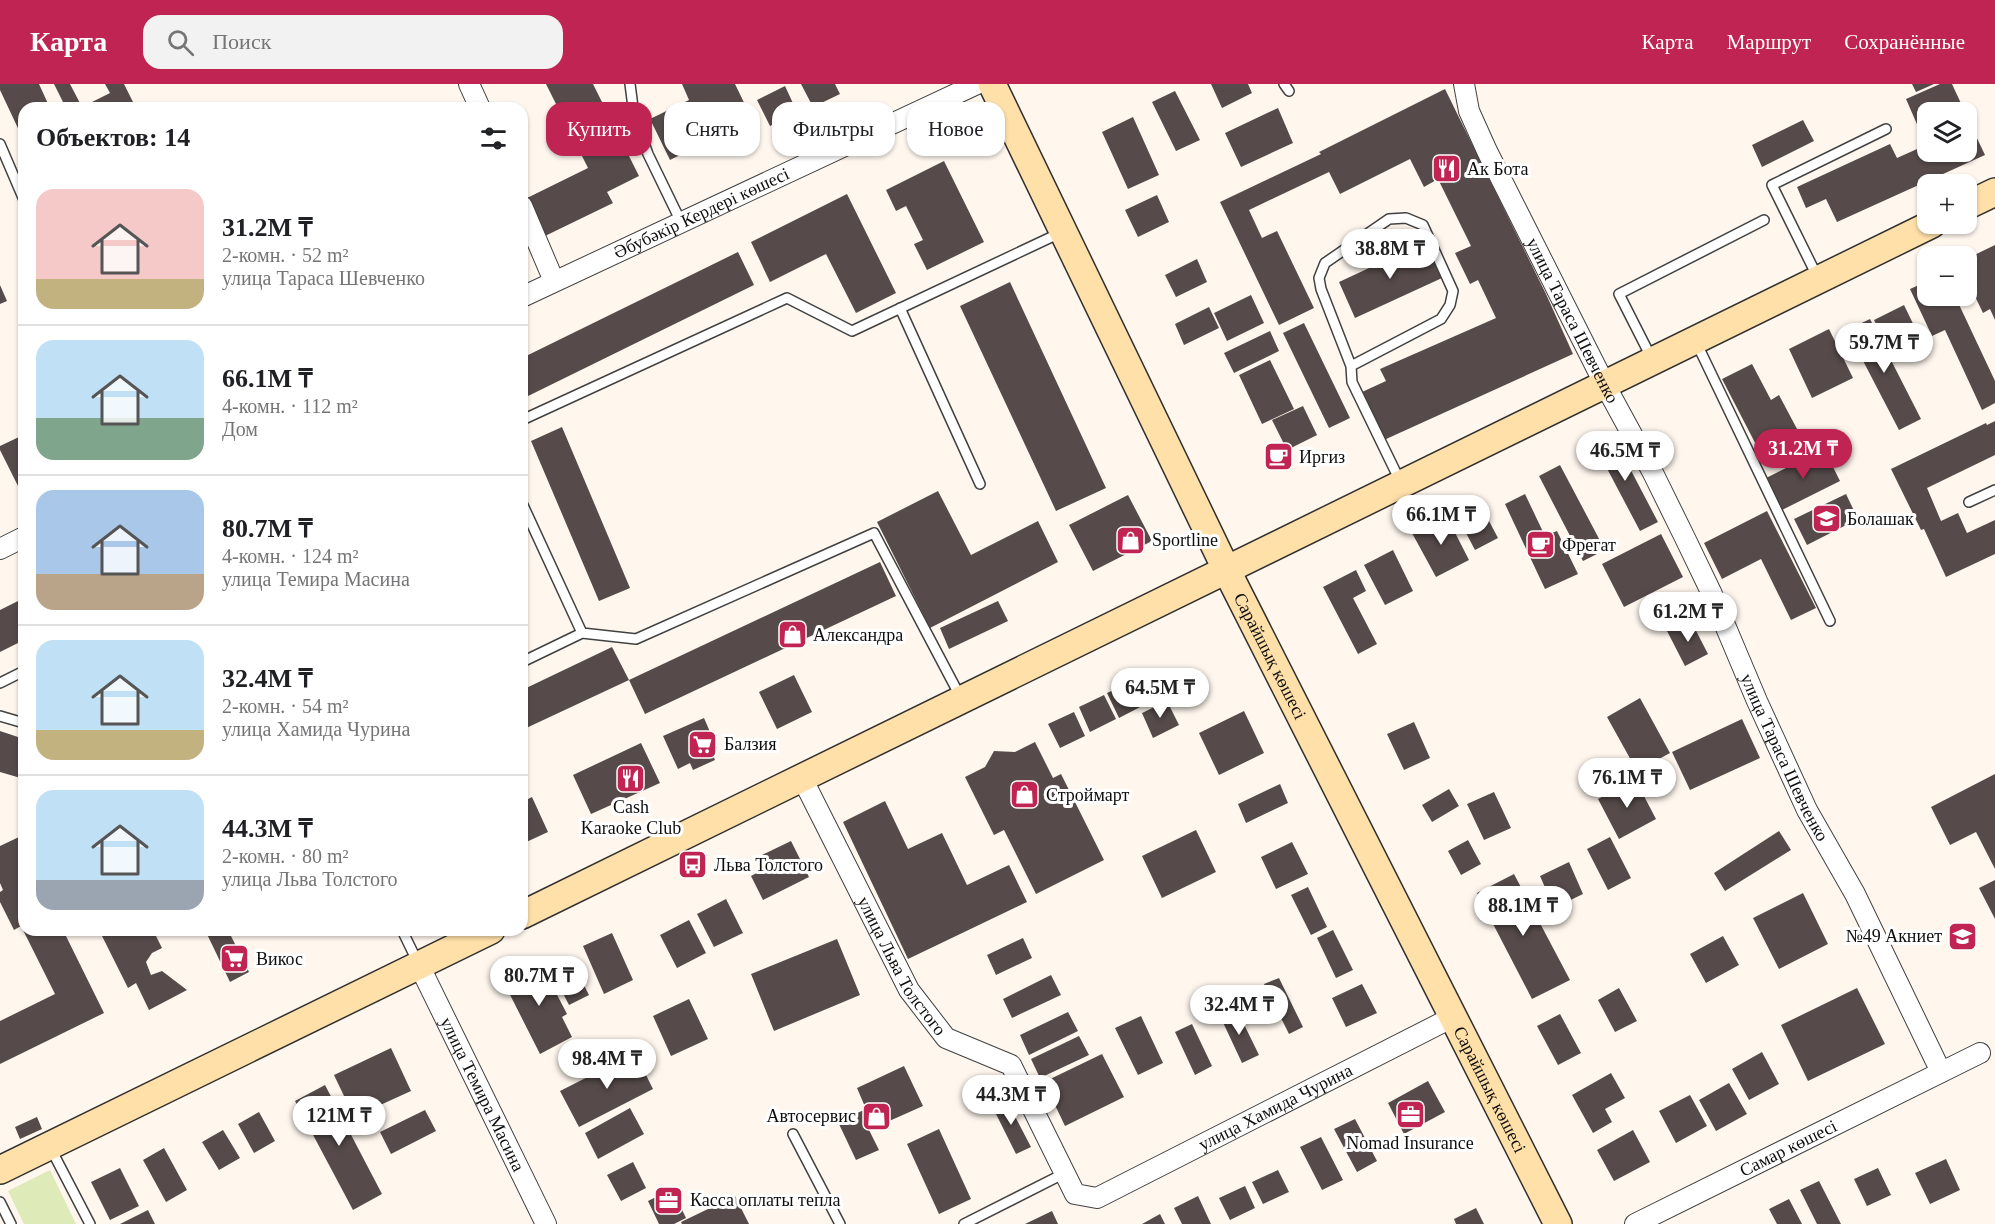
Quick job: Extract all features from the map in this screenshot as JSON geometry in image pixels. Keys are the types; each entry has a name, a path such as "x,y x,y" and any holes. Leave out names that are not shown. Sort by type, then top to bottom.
{"street":[{"path":"469,84 477,102"},
{"name":"Әбубәкір Кердері көшесі","path":"528,294 977,84"},
{"name":"Сарайшық көшесі","path":"992,84 1227,571 1558,1224"},
{"name":"улица Тараса Шевченко","path":"1464,84 1469,111 1487,151 1605,385 1653,473 1698,565 1807,810 1855,894 1941,1072"},
{"path":"1977,201 1995,192"},
{"path":"528,220 554,281"},
{"path":"528,912 1917,231"},
{"path":"0,549 18,540"},
{"name":"улица Льва Толстого","path":"802,778 909,990 946,1038 1011,1065 1075,1194 1097,1198"},
{"path":"0,1170 479,936"},
{"name":"улица Темира Масина","path":"419,965 546,1224"},
{"name":"улица Хамида Чурина","path":"1097,1198 1453,1017"},
{"name":"Самар көшесі","path":"1635,1224 1980,1053"}],"lane":[{"path":"630,84 634,115 648,154 681,222"},
{"path":"1819,280 1772,185 1886,129"},
{"path":"0,144 18,186"},
{"path":"1351,366 1441,319 1450,305 1453,291 1423,225 1406,218 1389,219 1324,263 1319,278 1321,289 1351,366 1352,382 1402,485"},
{"path":"1653,361 1619,294 1764,220"},
{"path":"528,417 787,298 852,331 1064,232"},
{"path":"900,308 980,484"},
{"path":"1696,341 1830,621"},
{"path":"1969,502 1995,490"},
{"path":"528,516 582,633"},
{"path":"528,659 582,633 636,639 874,533 962,700"},
{"path":"0,683 18,674"},
{"path":"0,716 18,721"},
{"path":"405,936 419,965"},
{"path":"793,1134 840,1224"},
{"path":"50,1145 90,1224"},
{"path":"964,1224 1065,1173"},
{"path":"0,1202 11,1224"}],"green space":[{"path":"50,1170 76,1224 24,1224 8,1191"}],"building":[{"path":"0,84 39,84 47,102 18,102 18,128 0,90"},
{"path":"54,84 70,84 79,102 63,102"},
{"path":"105,84 124,84 133,102 92,102 110,93"},
{"path":"546,84 593,84 602,102 555,102"},
{"path":"682,84 735,84 744,102 685,102 689,100"},
{"path":"801,84 835,84 840,94 823,102 810,102"},
{"path":"1211,84 1248,84 1252,93 1222,108"},
{"path":"1912,84 1934,84 1916,92"},
{"path":"1940,84 1952,84 1960,102 1917,102 1917,124 1906,99"},
{"path":"785,86 792,102 772,102 772,125 770,126 757,100"},
{"path":"1445,89 1573,354 1384,440 1362,392 1386,381 1380,369 1496,318 1478,280 1470,284 1455,253 1471,246 1438,179 1424,187 1410,159 1340,194 1329,172 1249,210 1262,238 1277,231 1314,308 1279,325 1220,202 1321,154 1319,152"},
{"path":"1175,91 1200,140 1176,151 1152,102"},
{"path":"1278,108 1293,143 1241,167 1225,133"},
{"path":"664,112 664,148 652,123 652,118"},
{"path":"1133,117 1159,175 1128,189 1102,132"},
{"path":"1803,120 1814,141 1762,167 1752,145"},
{"path":"1977,138 1985,155 1977,159"},
{"path":"1890,144 1897,158 1917,149 1917,162 1970,162 1943,174 1917,174 1917,186 1837,222 1826,199 1806,208 1797,187"},
{"path":"582,156 629,156 639,176 607,192 613,203 545,236 528,198 588,168"},
{"path":"944,161 984,242 927,270 914,244 923,240 906,206 896,211 886,190"},
{"path":"847,194 896,293 856,313 826,254 770,282 751,242"},
{"path":"1157,195 1169,222 1138,237 1125,210"},
{"path":"1425,242 1442,278 1355,318 1339,282"},
{"path":"1995,245 1995,320 1990,309 1983,313 1977,301 1977,254"},
{"path":"738,252 754,285 528,396 528,355"},
{"path":"1197,259 1207,282 1176,297 1165,275"},
{"path":"1010,282 1106,488 1056,511 960,306"},
{"path":"0,285 7,301 0,304"},
{"path":"1917,286 1917,304 1910,289"},
{"path":"1251,295 1264,323 1227,341 1214,313"},
{"path":"1904,305 1920,338 1891,353 1874,320"},
{"path":"1918,306 1960,306 1995,381 1995,403 1982,410 1945,330 1932,336"},
{"path":"1209,307 1219,328 1184,345 1175,324"},
{"path":"1870,319 1921,419 1899,430 1847,330"},
{"path":"1304,323 1350,418 1329,428 1283,333"},
{"path":"1829,329 1853,378 1812,398 1789,349"},
{"path":"1270,331 1279,351 1234,373 1224,353"},
{"path":"1270,360 1294,409 1262,424 1239,375"},
{"path":"1752,364 1771,400 1779,395 1805,444 1766,464 1722,379"},
{"path":"1303,406 1317,435 1287,450 1272,420"},
{"path":"1995,421 1995,455 1927,488 1941,521 1958,513 1967,533 1995,520 1995,554 1946,577 1924,529 1921,530 1891,469 1986,423 1987,425"},
{"path":"562,427 630,588 599,601 531,441"},
{"path":"18,437 18,486 0,450 0,446"},
{"path":"1614,438 1658,522 1640,531 1602,459 1592,464 1586,452"},
{"path":"1824,449 1840,481 1782,510 1766,478"},
{"path":"1560,465 1605,550 1583,561 1539,476"},
{"path":"938,491 971,555 1038,521 1058,562 930,628 877,522"},
{"path":"1525,494 1545,536 1557,531 1578,574 1545,589 1505,504"},
{"name":"Болашак","path":"1846,494 1858,519 1807,545 1794,519"},
{"path":"1128,495 1152,541 1093,571 1069,525"},
{"path":"1479,502 1498,538 1475,550 1456,514"},
{"path":"1767,511 1816,608 1791,620 1761,559 1722,579 1704,543"},
{"path":"1446,515 1469,560 1436,577 1412,533"},
{"path":"1661,534 1683,577 1624,607 1602,564"},
{"path":"1393,550 1413,591 1385,605 1364,565"},
{"path":"880,562 896,596 645,714 629,680"},
{"path":"1356,570 1366,591 1353,598 1377,644 1358,654 1323,587"},
{"path":"18,601 18,643 0,652 0,610"},
{"path":"998,601 1008,621 949,649 940,628"},
{"path":"1690,619 1708,654 1685,666 1667,631"},
{"path":"612,647 629,680 528,727 528,687"},
{"path":"794,675 812,712 777,729 759,692"},
{"path":"1133,681 1144,705 1119,718 1107,693"},
{"path":"1104,695 1116,719 1090,732 1079,707"},
{"path":"1640,698 1670,753 1637,771 1607,717"},
{"path":"1167,701 1179,725 1153,738 1142,713"},
{"path":"1244,711 1264,753 1219,775 1199,733"},
{"path":"1074,712 1085,736 1060,748 1048,724"},
{"path":"704,718 717,748 711,750 715,760 693,770 690,763 678,769 663,736"},
{"path":"1742,719 1760,758 1690,790 1672,752"},
{"path":"1414,722 1430,758 1404,770 1387,734"},
{"path":"0,731 18,737 18,777 0,772"},
{"path":"1035,742 1053,778 1061,774 1104,860 1036,894 1004,830 994,835 965,777 985,767 994,751 1015,752"},
{"path":"641,743 660,783 591,814 573,775"},
{"path":"1995,774 1995,869 1976,832 1950,845 1931,807"},
{"path":"1635,779 1656,819 1619,839 1598,799"},
{"path":"1280,784 1288,803 1246,823 1238,804"},
{"path":"1449,789 1459,806 1432,822 1422,805"},
{"path":"1494,792 1511,828 1484,840 1467,804"},
{"path":"532,797 548,832 528,841 528,799"},
{"path":"885,801 908,849 942,833 967,885 1009,865 1027,902 908,959 843,822"},
{"path":"1196,830 1216,872 1162,898 1142,856"},
{"path":"1779,831 1791,850 1725,891 1714,873"},
{"path":"18,837 18,928 14,930 0,902 0,892 3,890 0,883 0,846"},
{"path":"1610,837 1631,878 1608,890 1587,849"},
{"path":"1468,840 1481,864 1461,875 1448,851"},
{"path":"791,841 809,877 763,900 751,876 768,867 762,855"},
{"path":"1292,842 1308,874 1276,889 1261,857"},
{"path":"1569,862 1583,894 1554,908 1540,876"},
{"path":"1514,874 1570,980 1532,999 1477,893"},
{"path":"1995,880 1995,919 1979,888"},
{"path":"1308,887 1327,927 1311,935 1291,895"},
{"path":"1803,893 1828,944 1779,969 1753,918"},
{"path":"726,899 743,933 714,947 697,914"},
{"path":"689,920 706,953 677,968 660,935"},
{"path":"1333,930 1353,970 1336,978 1317,938"},
{"path":"612,933 633,980 604,994 583,946"},
{"path":"26,936 66,936 104,1013 0,1064 0,1021 55,994"},
{"path":"102,936 156,936 162,948 152,953 146,962 151,975 162,971 187,990 149,1010 136,983 128,988"},
{"path":"208,936 231,936 249,972 230,982"},
{"path":"1723,936 1739,965 1706,983 1690,954"},
{"path":"1023,938 1032,958 996,975 987,955"},
{"path":"837,939 860,995 774,1031 751,974"},
{"path":"569,956 589,995 569,1005 549,966"},
{"path":"540,962 567,1014 562,1017 572,1037 540,1054 503,981"},
{"path":"1051,975 1061,995 1012,1018 1003,999"},
{"path":"1279,978 1303,1027 1289,1034 1264,984"},
{"path":"1362,984 1377,1013 1346,1027 1332,998"},
{"path":"1619,988 1637,1021 1615,1032 1598,1000"},
{"path":"1857,988 1885,1044 1808,1081 1781,1025"},
{"path":"689,999 708,1039 671,1056 653,1016"},
{"path":"1236,1008 1259,1055 1242,1063 1220,1016"},
{"path":"1068,1012 1078,1031 1029,1055 1020,1035"},
{"path":"1560,1014 1581,1053 1558,1065 1537,1026"},
{"path":"1141,1016 1163,1063 1138,1075 1115,1028"},
{"path":"1192,1024 1212,1066 1195,1075 1175,1032"},
{"path":"1079,1036 1089,1055 1040,1078 1031,1059"},
{"path":"391,1048 411,1091 354,1117 334,1075"},
{"path":"1762,1052 1779,1084 1749,1100 1732,1069"},
{"path":"635,1053 653,1089 579,1127 560,1091"},
{"path":"1102,1054 1124,1097 1065,1126 1044,1082"},
{"name":"Автосервис","path":"904,1066 923,1106 869,1130 879,1150 856,1160 838,1122 866,1109 857,1088"},
{"path":"1611,1073 1625,1098 1605,1109 1612,1122 1593,1133 1572,1095"},
{"path":"1428,1081 1445,1112 1404,1134 1388,1103"},
{"path":"1729,1083 1747,1114 1716,1131 1699,1100"},
{"path":"325,1085 382,1194 353,1210 295,1101"},
{"path":"1690,1095 1707,1126 1676,1143 1659,1111"},
{"path":"1005,1097 1031,1147 1016,1154 991,1104"},
{"path":"630,1108 644,1134 598,1159 585,1133"},
{"path":"425,1110 436,1131 391,1154 380,1132"},
{"path":"259,1112 275,1141 254,1153 238,1124"},
{"path":"37,1117 42,1129 20,1139 15,1127"},
{"path":"1355,1119 1377,1161 1357,1172 1334,1129"},
{"path":"939,1129 971,1199 939,1214 907,1144"},
{"path":"223,1130 240,1158 219,1170 202,1142"},
{"path":"1633,1130 1650,1162 1614,1181 1597,1150"},
{"path":"1321,1137 1343,1180 1322,1190 1300,1147"},
{"path":"164,1148 187,1190 166,1202 143,1160"},
{"path":"1946,1159 1960,1190 1930,1204 1915,1173"},
{"path":"633,1162 646,1188 621,1201 607,1175"},
{"path":"120,1168 139,1206 110,1220 91,1182"},
{"path":"1878,1168 1891,1195 1867,1206 1854,1179"},
{"path":"1278,1170 1289,1192 1263,1204 1252,1182"},
{"path":"1819,1181 1841,1224 1817,1224 1800,1190"},
{"path":"1245,1186 1255,1208 1230,1220 1219,1198"},
{"path":"672,1189 686,1218 674,1224 659,1224 648,1201"},
{"path":"735,1196 749,1224 682,1224 681,1222"},
{"path":"1198,1196 1211,1224 1182,1224 1174,1208"},
{"path":"1789,1199 1802,1224 1777,1224 1769,1209"},
{"path":"1476,1208 1484,1224 1456,1224 1454,1219"},
{"path":"148,1210 155,1224 120,1224"},
{"path":"1052,1211 1058,1224 1025,1224"},
{"path":"1160,1214 1165,1224 1142,1224"}],"place":[{"name":"Ак Бота","path":"1446,169"},
{"name":"Иргиз","path":"1278,457"},
{"name":"Болашак","path":"1826,519"},
{"name":"Sportline","path":"1131,540"},
{"name":"Фрегат","path":"1541,545"},
{"name":"Александра","path":"792,635"},
{"name":"Балзия","path":"703,744"},
{"name":"Cash Karaoke Club","path":"631,778"},
{"name":"Строймарт","path":"1025,795"},
{"name":"Льва Толстого","path":"693,865"},
{"name":"№49 Акниет","path":"1963,936"},
{"name":"Викос","path":"235,959"},
{"name":"Nomad Insurance","path":"1410,1114"},
{"name":"Автосервис","path":"877,1116"},
{"name":"Касса оплаты тепла","path":"669,1200"}]}
